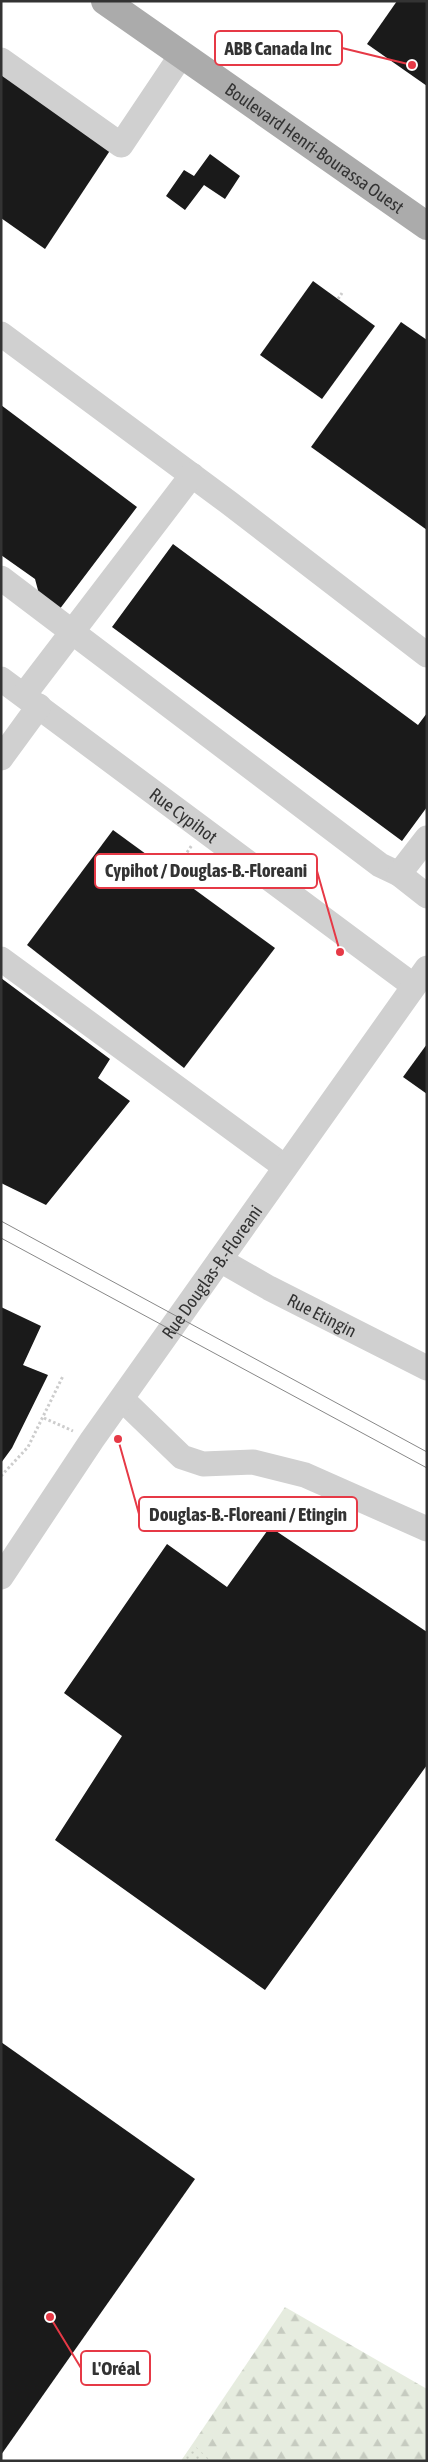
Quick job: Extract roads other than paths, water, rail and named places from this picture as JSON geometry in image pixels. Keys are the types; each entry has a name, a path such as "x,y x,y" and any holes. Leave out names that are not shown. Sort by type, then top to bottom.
{"main road":[{"name":"Boulevard Henri-Bourassa Ouest","path":"105,1 427,226"}],"street":[{"path":"1,60 122,145 182,54"},
{"path":"1,334 192,475 427,655"},
{"path":"1,758 72,632 192,475"},
{"path":"1,578 380,865 399,874 427,896"},
{"name":"Rue Cypihot","path":"1,679 420,977"},
{"path":"399,874 427,838"},
{"path":"1,958 285,1167"},
{"name":"Rue Douglas-B.-Floreani","path":"1,1576 92,1440 420,977"},
{"name":"Rue Etingin","path":"220,1260 269,1288 427,1368"},
{"path":"122,1399 182,1457 203,1464 253,1462 305,1475 427,1529"}],"tram line":[{"path":"1,1221 427,1452"},
{"path":"1,1238 427,1468"}],"place":[{"name":"ABB Canada Inc","path":"412,65"},
{"name":"Cypihot / Douglas-B.-Floreani","path":"340,952"},
{"name":"Douglas-B.-Floreani / Etingin","path":"118,1439"},
{"name":"L'Oréal","path":"50,2317"}]}
